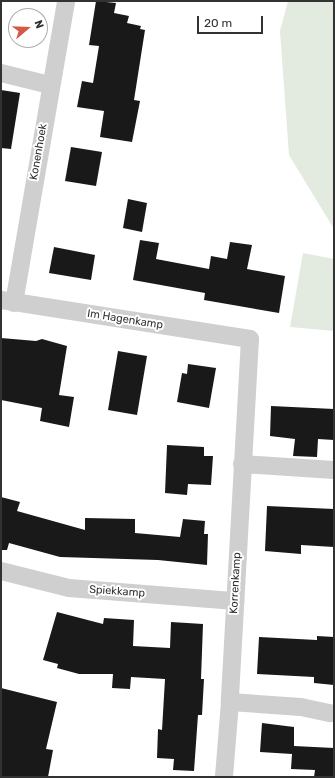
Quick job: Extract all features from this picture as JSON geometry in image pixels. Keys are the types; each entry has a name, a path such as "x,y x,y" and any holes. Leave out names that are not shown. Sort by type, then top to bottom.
{"street":[{"name":"Konenhoek","path":"7,302 66,1"},
{"path":"1,73 50,85"},
{"name":"Im Hagenkamp","path":"7,302 250,339"},
{"name":"Korrenkamp","path":"224,777 230,702 250,339"},
{"path":"242,464 334,470"},
{"name":"Spiekkamp","path":"1,571 69,588 235,601"},
{"path":"230,702 302,707 330,713"}],"shaded area":[{"path":"288,1 334,1 334,229 289,155 280,31"},
{"path":"303,253 334,259 334,331 290,327"}],"building":[{"path":"96,1 116,3 114,13 129,16 127,23 141,26 140,29 145,30 134,100 140,101 132,142 100,137 104,111 77,107 82,81 93,83 99,46 89,45"},
{"path":"1,90 20,93 11,149 1,148"},
{"path":"71,147 102,152 96,186 65,181"},
{"path":"128,199 147,203 142,232 123,228"},
{"path":"140,240 159,243 156,259 209,269 211,256 227,259 230,242 252,245 247,269 285,276 279,313 204,300 205,293 133,280"},
{"path":"54,247 95,255 91,280 49,273"},
{"path":"1,338 36,341 42,339 67,346 59,395 74,397 69,427 40,421 42,408 1,400"},
{"path":"118,351 147,356 137,415 108,410"},
{"path":"188,364 216,368 209,408 177,402 182,373 187,374"},
{"path":"271,406 334,409 334,440 318,439 317,457 293,456 295,439 270,436"},
{"path":"167,445 204,447 204,456 213,456 211,485 188,484 187,495 165,493"},
{"path":"1,497 20,502 17,511 85,530 85,518 135,519 135,533 180,537 183,519 205,521 204,534 208,534 207,565 158,560 60,557 9,543 7,550 1,550"},
{"path":"267,506 334,509 334,547 301,545 301,554 265,551"},
{"path":"57,612 103,624 104,618 134,620 133,646 170,648 171,622 203,624 201,679 204,679 202,715 198,715 194,771 173,770 174,759 157,758 158,729 162,730 165,679 131,677 130,689 112,688 113,674 79,674 57,668 58,664 43,660"},
{"path":"317,636 334,637 334,685 314,683 314,677 257,674 259,637 317,640"},
{"path":"1,688 57,702 46,749 53,750 48,777 1,777"},
{"path":"262,723 294,727 294,746 334,748 334,777 314,777 315,770 291,769 292,754 260,752"}]}
